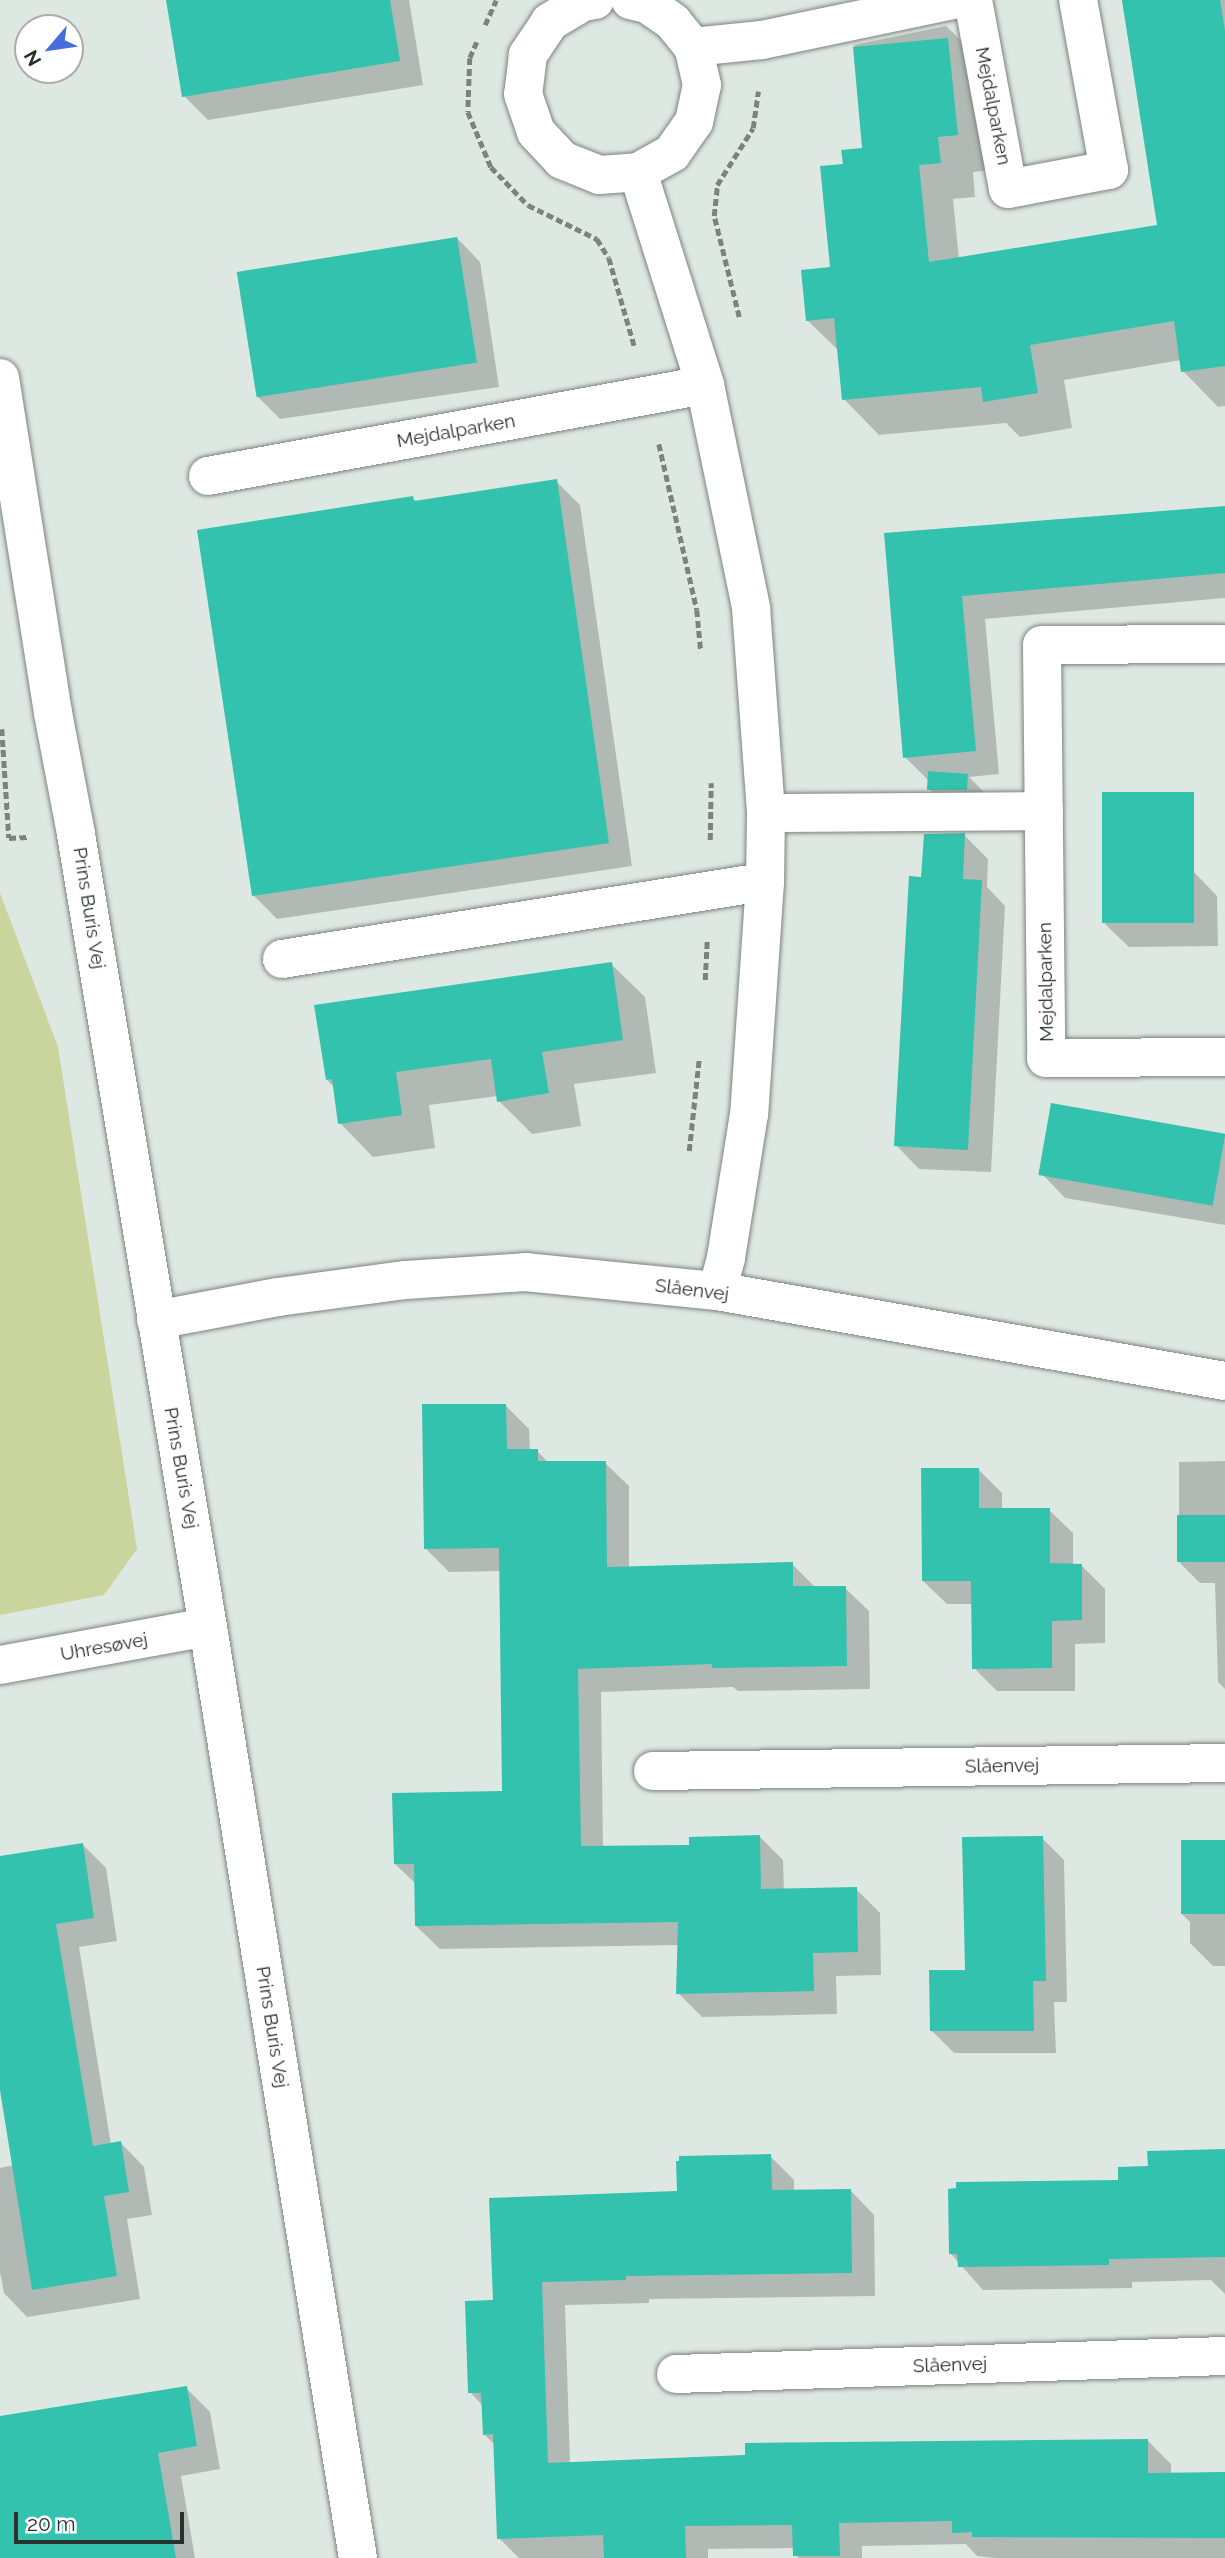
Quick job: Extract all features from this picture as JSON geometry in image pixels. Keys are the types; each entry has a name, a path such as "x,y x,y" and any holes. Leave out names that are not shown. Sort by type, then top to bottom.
{"street":[{"path":"587,1 550,22 528,55 523,94 536,132 562,160 599,175 638,172 672,153 694,122 702,85 693,47 673,22 647,4 630,0"},
{"path":"693,47 762,40 953,0"},
{"name":"Mejdalparken","path":"973,0 1008,189 1110,170 1078,0"},
{"path":"638,172 705,385 751,608 766,813 765,882 749,1114 726,1258 717,1291"},
{"name":"Prins Buris Vej","path":"0,378 53,713 76,834 208,1628 358,2558"},
{"name":"Mejdalparken","path":"208,476 705,385"},
{"name":"Mejdalparken","path":"1225,644 1042,645 1046,1058 1225,1057"},
{"path":"766,813 1044,811"},
{"path":"282,959 765,882"},
{"name":"Slåenvej","path":"156,1320 278,1297 380,1283 525,1272 717,1291 1225,1381"},
{"name":"Uhresøvej","path":"0,1665 208,1628"},
{"name":"Slåenvej","path":"653,1771 1225,1763"},
{"name":"Slåenvej","path":"676,2374 1225,2356"}],"path":[{"path":"496,0 470,58 468,112 491,167 518,195 528,205 597,239 609,258 649,396 696,610 702,661"},
{"path":"740,319 714,216 718,185 753,128 761,71 762,40"},
{"path":"705,981 711,779"},
{"path":"689,1155 701,1047"}],"green space":[{"path":"0,893 58,1047 137,1549 104,1595 0,1615"}],"building":[{"path":"166,0 390,0 400,61 182,97"},
{"path":"1122,0 1220,0 1225,30 1225,366 1181,372 1174,321 1030,345 1038,393 983,402 981,387 842,400 834,318 806,321 801,270 830,267 820,166 843,164 841,150 862,148 853,47 948,38 958,135 938,137 941,163 919,165 929,262 1157,225"},
{"path":"457,237 477,362 257,397 237,272"},
{"path":"557,479 609,843 252,896 197,530 413,496 414,501"},
{"path":"1225,506 1225,573 962,596 976,751 903,758 884,533"},
{"path":"928,771 968,774 967,790 927,790"},
{"path":"1102,792 1194,792 1194,923 1102,923"},
{"path":"965,833 963,879 982,880 968,1150 894,1146 909,876 921,877 924,834"},
{"path":"612,962 623,1040 542,1052 549,1093 497,1102 491,1059 396,1072 402,1115 338,1124 332,1079 326,1080 314,1005"},
{"path":"1051,1103 1225,1134 1213,1206 1038,1175"},
{"path":"422,1404 506,1404 507,1449 538,1449 538,1461 606,1461 607,1567 793,1562 793,1586 846,1586 847,1666 712,1668 712,1664 578,1669 581,1846 689,1845 689,1837 760,1835 761,1889 857,1887 858,1952 813,1953 814,1991 676,1994 678,1922 415,1926 414,1864 394,1864 392,1793 502,1791 499,1548 424,1549"},
{"path":"921,1468 979,1468 979,1508 1050,1508 1050,1563 1082,1564 1082,1620 1052,1621 1052,1668 972,1669 971,1581 922,1581"},
{"path":"1177,1515 1225,1515 1225,1562 1177,1562"},
{"path":"1043,1836 1046,1981 1033,1981 1034,2031 930,2031 929,1970 965,1970 962,1837"},
{"path":"1181,1840 1225,1840 1225,1914 1181,1914"},
{"path":"83,1843 94,1918 56,1924 93,2146 121,2141 129,2192 104,2196 117,2276 32,2290 0,2090 0,1856"},
{"path":"1225,2149 1225,2257 1109,2259 1109,2265 958,2267 957,2254 949,2254 948,2189 956,2188 956,2182 1118,2180 1118,2167 1148,2166 1147,2151"},
{"path":"771,2154 772,2190 851,2189 852,2273 626,2276 626,2280 542,2282 548,2463 745,2455 745,2443 1148,2439 1148,2473 1225,2472 1225,2538 972,2537 972,2532 952,2533 952,2521 839,2523 840,2556 793,2556 792,2525 685,2526 686,2558 604,2558 603,2535 497,2539 493,2434 483,2435 481,2393 468,2393 465,2301 493,2300 489,2198 677,2191 676,2161 679,2161 679,2156"},
{"path":"187,2386 197,2446 158,2453 176,2558 0,2558 0,2416"}]}
